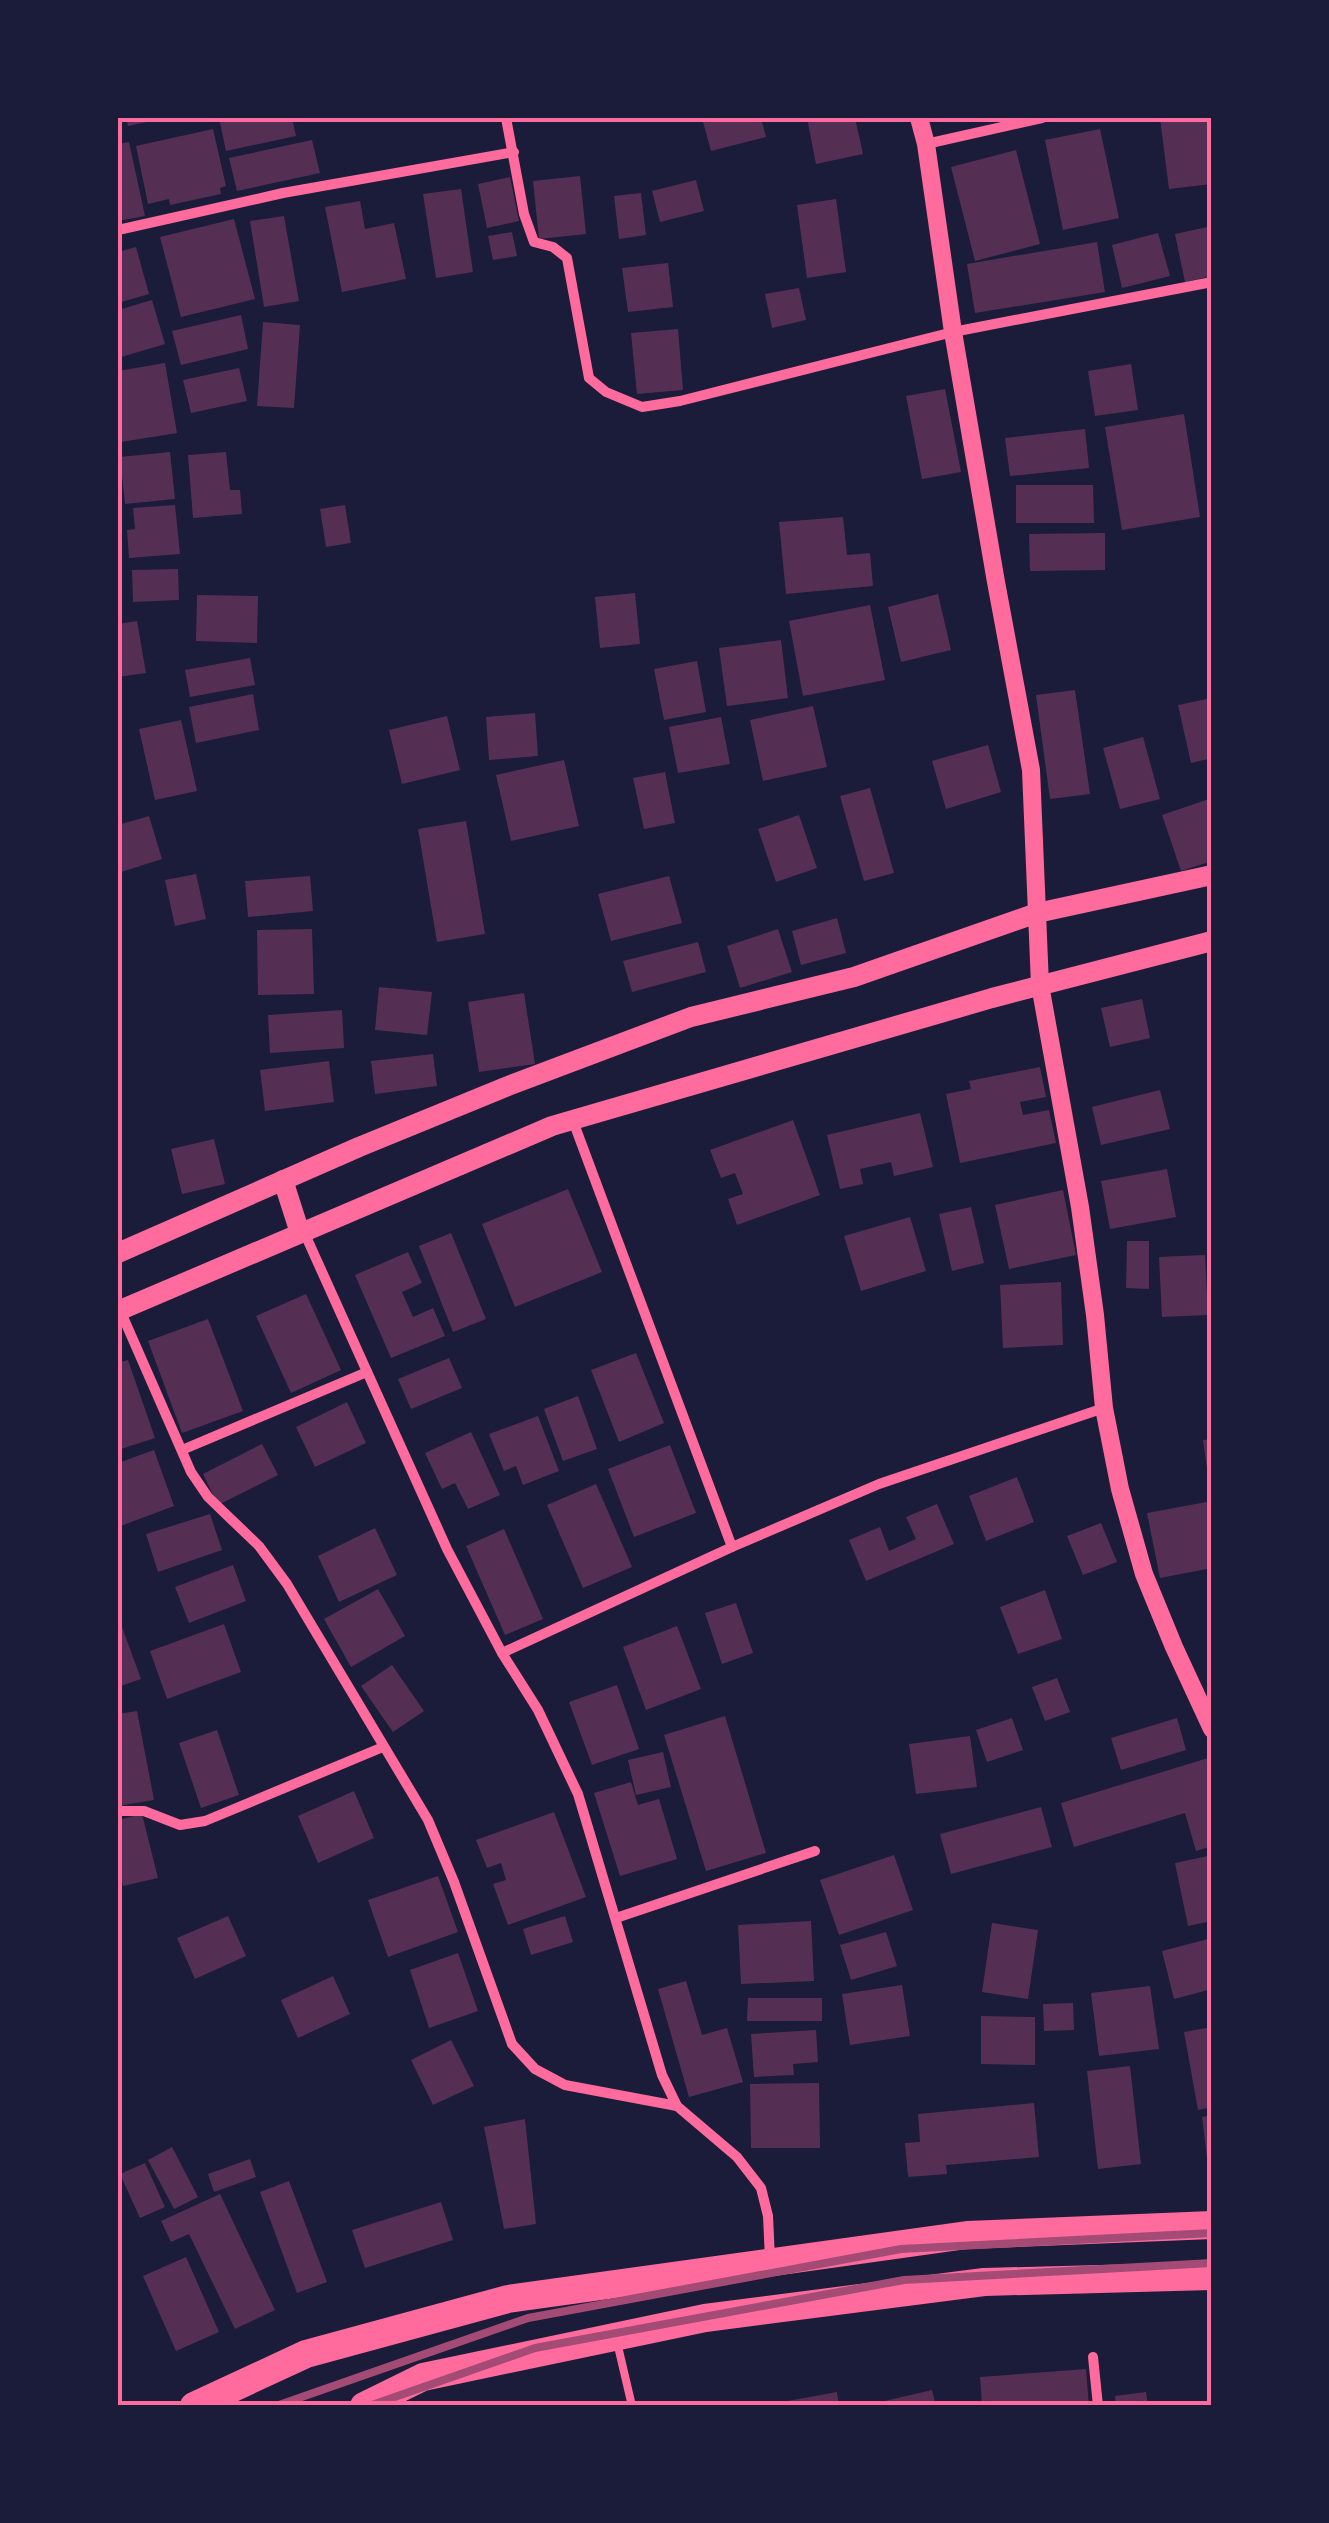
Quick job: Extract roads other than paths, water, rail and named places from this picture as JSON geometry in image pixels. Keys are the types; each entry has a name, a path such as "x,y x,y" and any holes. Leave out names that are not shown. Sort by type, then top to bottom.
{"highway":[{"path":"194,2406 306,2354 508,2299 967,2235 1212,2225"},
{"path":"364,2406 423,2377 705,2318 984,2282 1212,2276"}],"main road":[{"path":"118,1254 508,1086 690,1016 854,978 1037,914 1212,875"},
{"path":"119,1310 552,1126 1040,986 1212,941"},
{"path":"283,1180 302,1233"}],"street":[{"path":"506,118 524,214 534,242 552,247 567,258 589,378 606,392 642,407 680,401 953,332 1212,282"},
{"path":"919,118 1031,770 1040,986 1080,1207 1104,1408 1120,1489 1144,1574 1212,1729"},
{"path":"926,144 1042,118"},
{"path":"118,230 283,193 514,152"},
{"path":"573,1120 732,1547"},
{"path":"302,1233 447,1549 502,1653 538,1710 578,1794 662,2076 677,2106 737,2157 761,2188 768,2216 770,2263"},
{"path":"119,1310 191,1472 208,1496 259,1546 287,1584 428,1820 512,2044 535,2069 565,2086 677,2106"},
{"path":"182,1450 367,1372"},
{"path":"502,1653 880,1484 1104,1408"},
{"path":"118,1811 144,1810 180,1825 205,1821 383,1747"},
{"path":"616,1918 815,1850"},
{"path":"1093,2357 1098,2406"}],"lane":[{"path":"615,2337 632,2406"}],"railway":[{"path":"276,2406 528,2318 901,2249 1212,2233"},
{"path":"369,2406 535,2348 904,2280 1212,2263"}]}
